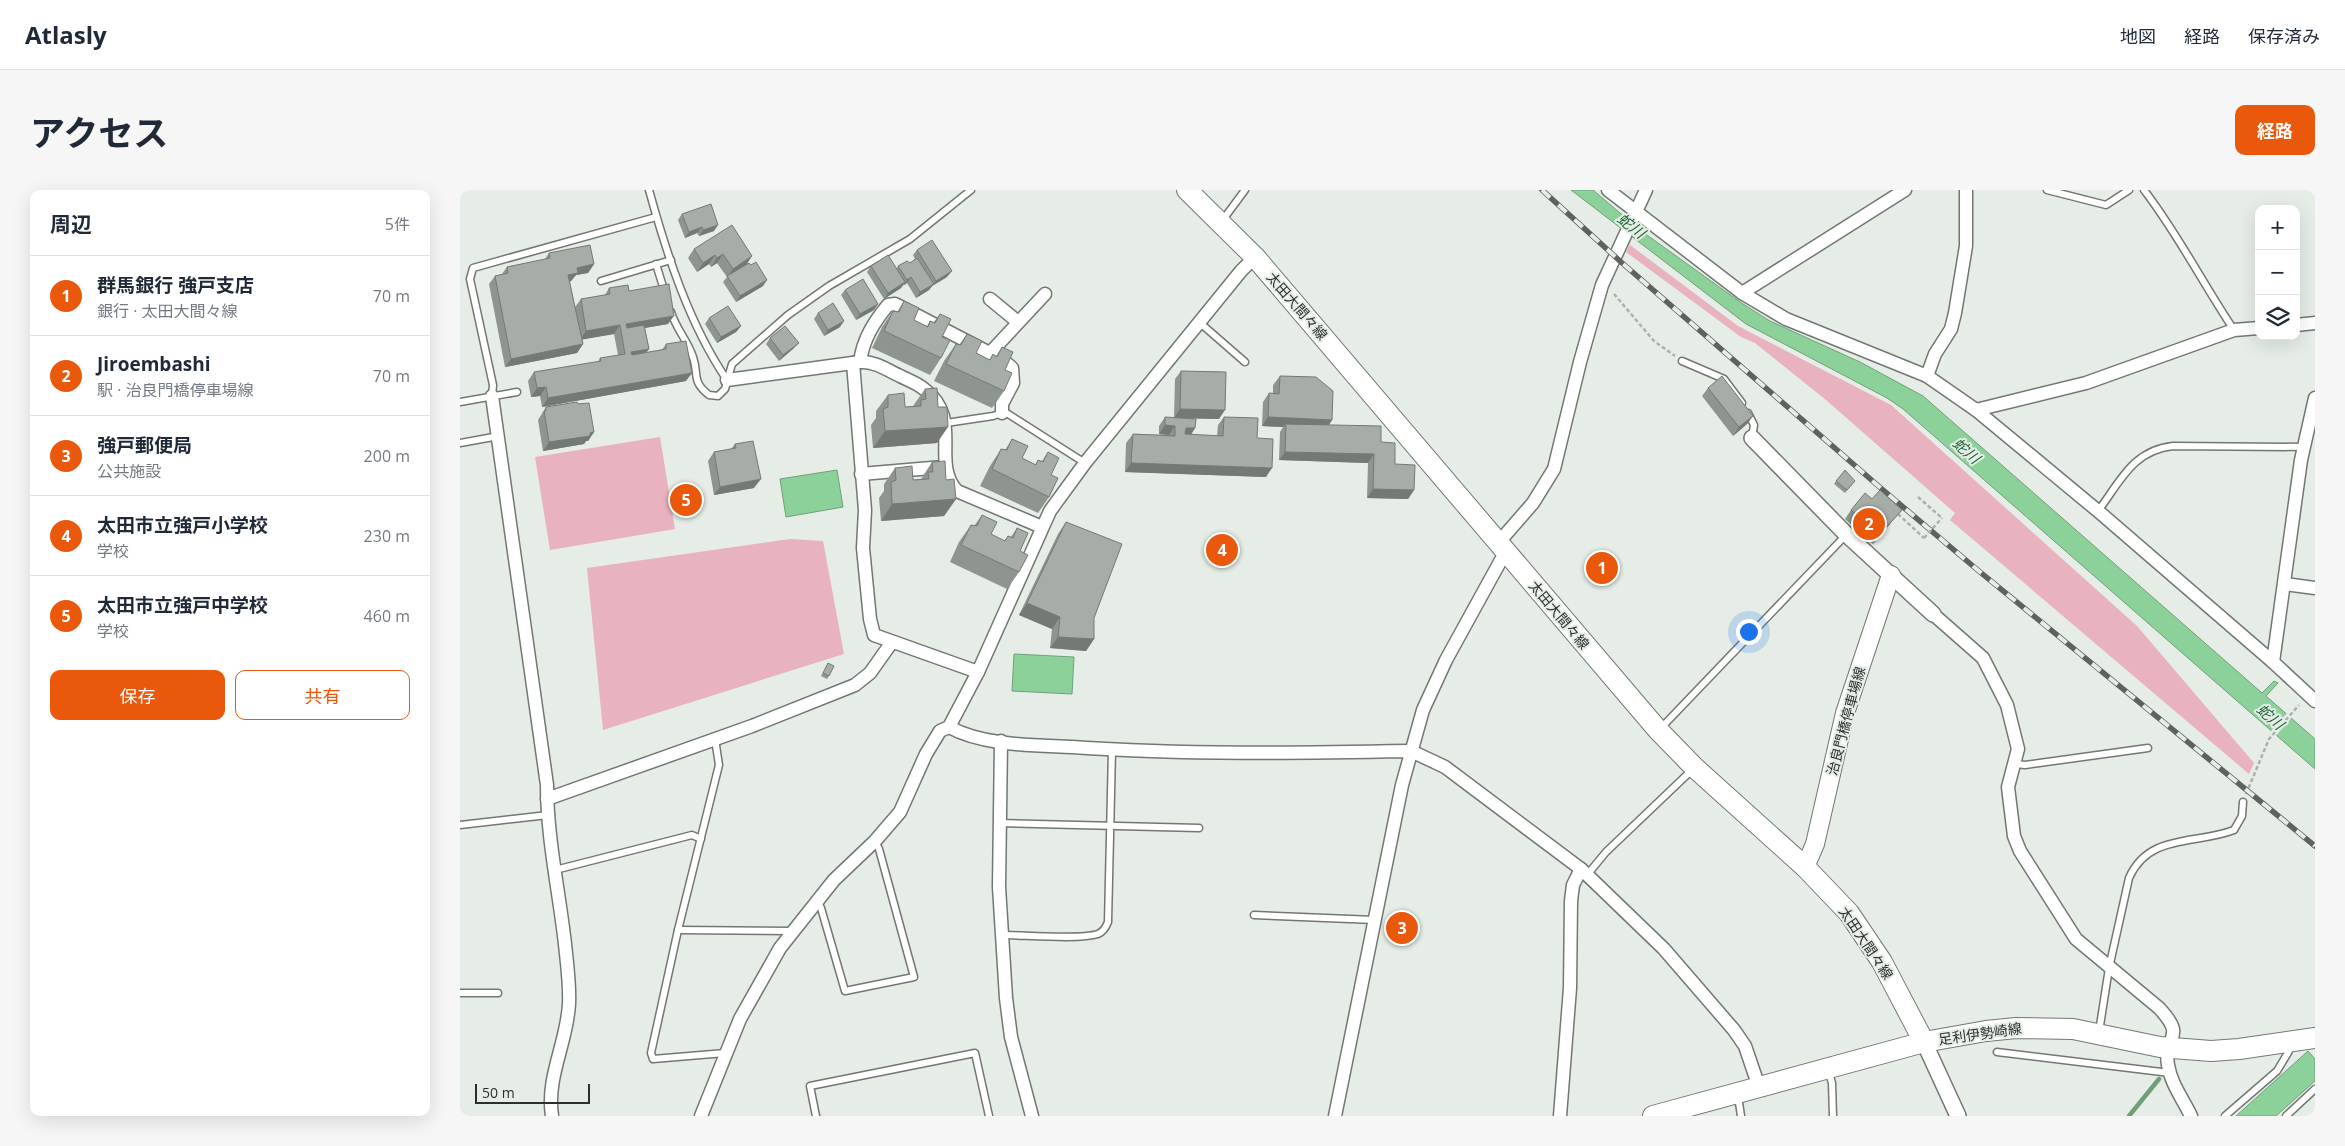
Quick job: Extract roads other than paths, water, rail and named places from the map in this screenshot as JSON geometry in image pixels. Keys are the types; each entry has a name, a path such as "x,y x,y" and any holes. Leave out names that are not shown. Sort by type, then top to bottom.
{"main road":[{"name":"太田大間々線","path":"1187,190 1255,257 1658,730 1694,767 1805,867 1849,913 1882,962 1924,1042"},
{"name":"治良門橋停車場線","path":"1805,867 1815,844 1845,713 1892,576"},
{"name":"足利伊勢崎線","path":"1653,1116 1924,1042 1986,1031 2047,1027 2099,1034 2169,1048 2211,1051 2315,1038"}],"street":[{"path":"1608,190 1635,216 1742,293 1786,319 1927,376 1976,410 2098,511 2273,662 2310,699"},
{"path":"1335,1116 1402,786 1423,710 1446,660 1501,560 1503,548 1554,469 1580,362 1600,294 1622,240 1646,190"},
{"path":"1742,293 1905,190"},
{"path":"1927,376 1936,354 1951,329 1955,313 1966,246 1966,190"},
{"path":"701,1116 740,1019 780,948 834,880 875,841 900,812 926,754 940,731 949,727 978,672 1050,511 1085,463 1241,270 1255,257"},
{"path":"989,354 1045,294"},
{"path":"990,299 1018,322"},
{"path":"978,672 874,635 870,619 862,548 865,510 861,474 856,363 862,353 872,324 888,305 895,304 1003,360 1012,368 1013,383 1002,404 1002,413"},
{"path":"2300,325 2315,324"},
{"path":"1976,410 2086,383 2234,330 2255,328"},
{"path":"727,380 856,363 878,365 924,389 933,398 946,423 946,466 950,483 957,491 1042,528"},
{"path":"492,396 545,775 548,815 568,975 569,1004 567,1024 551,1088 552,1116"},
{"path":"2273,662 2285,584 2293,512 2304,447 2311,431 2315,398"},
{"path":"1752,438 1846,534 1983,658 2007,705 2018,749 2008,787 2014,836 2020,851 2076,939 2108,968 2159,1008 2171,1021 2174,1028 2167,1058 2170,1074 2191,1116"},
{"path":"861,474 946,466"},
{"path":"2285,584 2315,588"},
{"path":"547,799 715,739 855,685 870,673 892,642"},
{"path":"949,727 961,733 1000,741 1112,750 1192,753 1411,751 1445,767 1584,872 1664,949 1734,1030 1745,1046 1759,1086"},
{"path":"1000,741 999,823 1006,998 1011,1037 1032,1116"},
{"path":"1560,1116 1570,988 1571,901 1573,885 1584,872"},
{"path":"1924,1042 1958,1116"}],"lane":[{"path":"649,190 671,260 698,328 727,380"},
{"path":"668,305 674,322 694,358 695,378 706,393 714,397 718,396 725,389 732,364 788,315 829,286 910,239 971,190"},
{"path":"1221,222 1245,190"},
{"path":"2047,190 2106,205 2129,190"},
{"path":"2144,190 2183,246 2201,279 2234,330"},
{"path":"492,396 493,385 470,279 470,273 473,268 656,217"},
{"path":"601,281 671,260"},
{"path":"656,264 666,297"},
{"path":"1199,322 1245,362"},
{"path":"1682,361 1724,379 1730,385 1754,425 1752,438"},
{"path":"460,402 517,392"},
{"path":"946,423 958,419 993,416 1005,412 1085,463"},
{"path":"460,443 499,436"},
{"path":"2098,511 2138,458 2157,449 2173,446 2304,447"},
{"path":"1658,730 1846,534"},
{"path":"715,739 719,766 678,930 651,1054 653,1059 725,1053"},
{"path":"2015,764 2025,765 2148,748"},
{"path":"1002,935 1084,936 1100,933 1105,928 1108,922 1112,750"},
{"path":"1584,872 1694,767"},
{"path":"2099,1034 2108,968 2129,878 2134,866 2152,849 2234,830 2242,816 2243,802"},
{"path":"460,824 548,815"},
{"path":"999,823 1199,828"},
{"path":"555,870 692,836 701,838"},
{"path":"817,901 821,908 845,991 914,977 879,849 875,841"},
{"path":"1254,915 1375,920"},
{"path":"678,930 794,931"},
{"path":"460,993 498,993"},
{"path":"2225,1116 2277,1071 2289,1051 2287,1043"},
{"path":"1997,1052 2096,1066 2158,1070 2170,1074"},
{"path":"816,1116 810,1086 975,1053 989,1116"},
{"path":"1828,1069 1832,1083 1833,1116"},
{"path":"2286,1116 2315,1090"},
{"path":"1737,1093 1741,1108 1740,1116"}],"water":[{"name":"蛇川","path":"1571,190 1593,190 1640,230 1743,304 1770,321 1860,362 1923,396 2262,693 2274,681 2278,683 2266,696 2315,739 2315,769 1903,409 1887,398 1746,324"},
{"path":"837,470 843,507 786,517 780,479"},
{"path":"1014,654 1074,657 1072,694 1012,691"},
{"path":"2308,1051 2315,1059 2315,1081 2276,1116 2236,1116"}],"waterway":[{"path":"2129,1116 2159,1079"}],"railway":[{"path":"1542,190 1621,262 1883,490 1980,572 2315,846"}],"place":[{"name":"太田市立強戸中学校","path":"686,500"},
{"name":"Jiroembashi","path":"1869,524"},
{"name":"太田市立強戸小学校","path":"1222,550"},
{"name":"群馬銀行 強戸支店","path":"1602,568"},
{"name":"強戸郵便局","path":"1402,928"}]}
